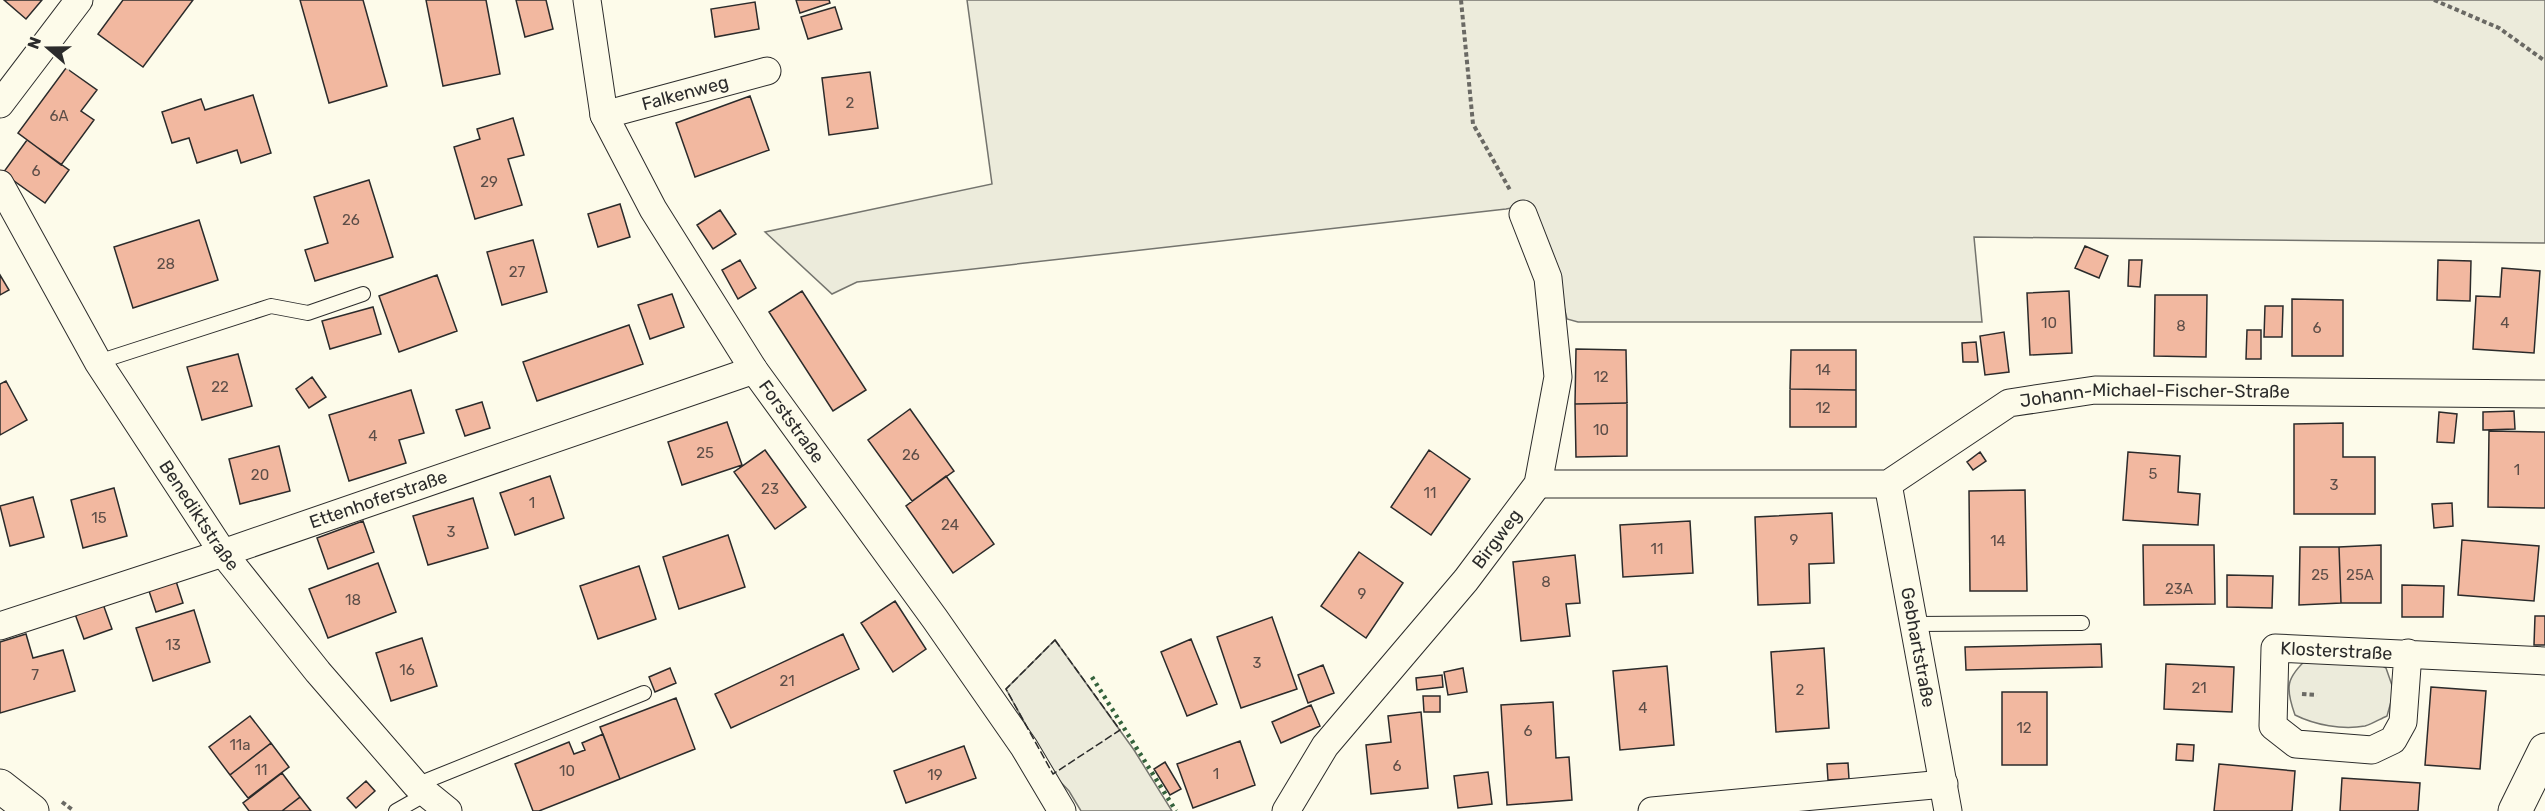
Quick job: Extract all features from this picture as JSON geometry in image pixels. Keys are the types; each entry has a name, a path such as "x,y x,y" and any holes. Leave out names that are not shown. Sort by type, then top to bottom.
{"main road":[{"path":"2515,811 2545,750"},
{"path":"0,786 32,811"}],"street":[{"path":"0,104 79,0"},
{"name":"Forststraße","path":"587,0 604,115 653,209 754,370 935,619 1024,747 1062,811"},
{"name":"Falkenweg","path":"604,115 767,71"},
{"name":"Benediktstraße","path":"0,184 98,362 223,553 318,672 421,789 448,811"},
{"name":"Birgweg","path":"1286,811 1325,746 1466,580 1538,484 1558,377 1548,278 1523,214"},
{"name":"Ettenhoferstraße","path":"0,626 223,553 754,370"},
{"name":"Johann-Michael-Fischer-Straße","path":"1888,484 2009,403 2095,390 2545,394"},
{"path":"1538,484 1888,484"},
{"name":"Gebhartstraße","path":"1888,484 1948,811"},
{"name":"Klosterstraße","path":"2408,653 2403,722 2393,740 2372,750 2296,744 2273,726 2276,648 2408,653 2545,661"},
{"path":"1652,811 1944,784"}],"lane":[{"path":"98,362 271,306 308,313 363,294"},
{"path":"1914,624 2082,622"},
{"path":"396,811 421,789 644,693"}],"path":[{"path":"1461,0 1473,124 1523,214"},
{"path":"2434,0 2499,28 2545,61"}],"shaded area":[{"path":"967,0 2545,0 2545,243 1974,237 1982,322 1578,322 1567,319 1557,279 1527,205 857,282 832,294 765,232 992,184"},
{"path":"1055,640 1134,750 1172,811 1081,811 1069,791 1053,774 1006,689"},
{"path":"2308,658 2373,660 2386,668 2394,691 2387,716 2365,726 2338,727 2311,722 2295,715 2290,697 2290,684 2295,671"}],"building":[{"path":"4,0 42,0 26,19"},
{"path":"123,0 193,0 143,67 98,34"},
{"path":"300,0 363,0 387,86 329,103"},
{"path":"426,0 486,0 500,74 443,86"},
{"path":"516,0 546,0 553,29 525,37"},
{"path":"796,0 829,0 830,3 800,13"},
{"path":"755,2 759,29 715,37 711,9"},
{"path":"835,7 842,29 808,39 801,17"},
{"path":"66,68 97,90 81,111 94,120 61,165 18,133"},
{"path":"870,72 878,128 829,135 822,78"},
{"path":"253,95 271,153 241,163 237,150 197,163 189,138 172,143 162,112 201,99 205,110"},
{"path":"750,96 769,150 695,177 676,123"},
{"path":"513,118 524,155 508,159 522,205 475,219 454,147 480,139 477,129"},
{"path":"27,140 69,170 45,203 3,173"},
{"path":"369,180 393,257 315,281 305,250 328,243 314,197"},
{"path":"620,204 630,237 598,247 588,214"},
{"path":"720,210 736,234 713,249 697,225"},
{"path":"199,220 218,280 133,308 114,247"},
{"path":"533,240 547,292 502,305 487,252"},
{"path":"2085,246 2108,256 2099,278 2075,268"},
{"path":"740,260 756,288 738,299 722,270"},
{"path":"2129,260 2142,260 2140,287 2128,286"},
{"path":"2438,260 2471,261 2470,301 2437,300"},
{"path":"2502,268 2540,271 2534,353 2473,349 2476,296 2500,297"},
{"path":"0,275 9,290 0,295"},
{"path":"437,275 457,331 399,352 379,296"},
{"path":"802,291 866,390 833,411 769,312"},
{"path":"2069,291 2072,353 2030,355 2027,293"},
{"path":"672,294 684,327 650,339 638,305"},
{"path":"2155,295 2207,295 2206,357 2154,356"},
{"path":"2292,299 2343,300 2343,356 2292,356"},
{"path":"2265,306 2283,306 2282,337 2264,337"},
{"path":"373,307 381,334 330,349 322,321"},
{"path":"629,325 643,364 537,401 523,362"},
{"path":"2247,330 2261,330 2261,359 2246,359"},
{"path":"2004,332 2009,372 1985,375 1980,336"},
{"path":"1976,342 1978,362 1963,362 1962,343"},
{"path":"1576,349 1626,350 1627,403 1575,404"},
{"path":"1791,350 1856,350 1856,390 1790,389"},
{"path":"238,354 252,406 202,420 187,367"},
{"path":"312,377 326,397 309,408 296,389"},
{"path":"6,381 27,420 0,435 0,384"},
{"path":"1790,389 1856,390 1856,427 1790,427"},
{"path":"411,390 424,433 399,440 406,463 349,481 329,415"},
{"path":"482,402 490,428 465,436 456,410"},
{"path":"1627,403 1627,456 1576,457 1575,404"},
{"path":"910,409 954,471 912,501 868,440"},
{"path":"2514,411 2515,429 2483,430 2483,412"},
{"path":"2439,412 2457,414 2454,443 2437,442"},
{"path":"727,422 742,465 682,485 668,442"},
{"path":"2343,423 2343,457 2375,457 2375,514 2294,514 2294,424"},
{"path":"2489,431 2545,432 2545,508 2488,507"},
{"path":"279,446 290,491 240,504 229,459"},
{"path":"765,450 806,507 775,529 734,472"},
{"path":"1429,450 1470,479 1431,535 1391,507"},
{"path":"1980,452 1986,461 1973,470 1967,462"},
{"path":"2128,452 2180,456 2178,492 2200,494 2198,525 2123,520"},
{"path":"550,476 564,518 515,535 500,493"},
{"path":"946,476 994,544 953,573 906,506"},
{"path":"114,488 127,536 83,548 71,500"},
{"path":"2025,490 2027,591 1970,591 1969,491"},
{"path":"33,497 44,537 10,546 0,506"},
{"path":"473,498 488,548 428,565 413,516"},
{"path":"2452,503 2453,526 2434,528 2432,504"},
{"path":"1832,513 1834,563 1809,564 1810,603 1758,605 1755,517"},
{"path":"363,521 374,552 328,569 317,538"},
{"path":"1690,521 1693,573 1623,577 1620,525"},
{"path":"728,535 745,587 679,609 663,557"},
{"path":"2462,540 2539,546 2534,601 2458,595"},
{"path":"2143,545 2214,545 2215,604 2144,605"},
{"path":"2381,545 2381,603 2341,603 2339,547"},
{"path":"2300,547 2339,547 2341,603 2299,605"},
{"path":"1359,552 1403,583 1366,638 1321,606"},
{"path":"1575,555 1580,603 1566,604 1570,636 1521,641 1513,562"},
{"path":"378,563 396,612 328,638 309,589"},
{"path":"639,566 656,619 598,639 580,586"},
{"path":"2227,575 2273,576 2272,608 2227,607"},
{"path":"175,578 183,603 156,612 148,588"},
{"path":"2402,585 2444,586 2443,617 2402,617"},
{"path":"895,601 926,649 893,672 861,623"},
{"path":"103,604 112,629 84,639 75,614"},
{"path":"194,610 210,662 153,681 136,628"},
{"path":"2535,616 2545,616 2545,645 2534,645"},
{"path":"1272,617 1297,689 1241,708 1217,637"},
{"path":"26,634 33,658 63,650 75,691 0,713 0,642"},
{"path":"843,634 859,669 731,728 715,694"},
{"path":"422,638 437,686 391,701 376,653"},
{"path":"1191,639 1217,704 1187,716 1161,652"},
{"path":"2101,644 2102,667 1966,670 1965,647"},
{"path":"1824,648 1829,728 1776,732 1771,652"},
{"path":"2166,664 2234,667 2232,712 2164,709"},
{"path":"1323,665 1334,693 1308,703 1298,675"},
{"path":"1667,666 1674,745 1620,750 1613,671"},
{"path":"670,668 676,683 655,692 649,677"},
{"path":"1463,668 1467,692 1448,695 1444,672"},
{"path":"1442,675 1443,687 1417,690 1416,678"},
{"path":"2431,687 2486,691 2480,769 2425,765"},
{"path":"2002,692 2047,692 2047,765 2002,765"},
{"path":"1423,696 1440,696 1440,712 1424,712"},
{"path":"676,698 695,749 620,779 600,727"},
{"path":"1553,702 1556,758 1569,757 1572,800 1507,805 1501,705"},
{"path":"1311,705 1320,726 1281,743 1272,722"},
{"path":"1421,712 1428,788 1371,794 1366,745 1391,742 1388,716"},
{"path":"250,716 271,743 230,775 209,747"},
{"path":"603,734 620,779 539,811 533,811 515,764 569,742 574,754 585,750 582,743"},
{"path":"1240,741 1255,785 1193,808 1177,764"},
{"path":"271,743 289,767 248,798 230,775"},
{"path":"2177,744 2194,745 2193,761 2176,760"},
{"path":"964,746 976,778 906,803 894,771"},
{"path":"1165,762 1181,789 1170,795 1154,769"},
{"path":"1848,763 1849,779 1828,780 1827,764"},
{"path":"2219,764 2295,771 2292,811 2214,811"},
{"path":"1488,772 1492,804 1458,808 1454,776"},
{"path":"282,773 300,797 282,811 249,811 243,803"},
{"path":"2342,778 2420,783 2418,811 2340,811"},
{"path":"366,781 375,791 356,808 347,798"},
{"path":"300,797 311,811 282,811"}],"hedge":[{"path":"1092,677 1176,811"}],"fence":[{"path":"1055,640 1120,730 1053,774 1006,689 1055,640"}]}
